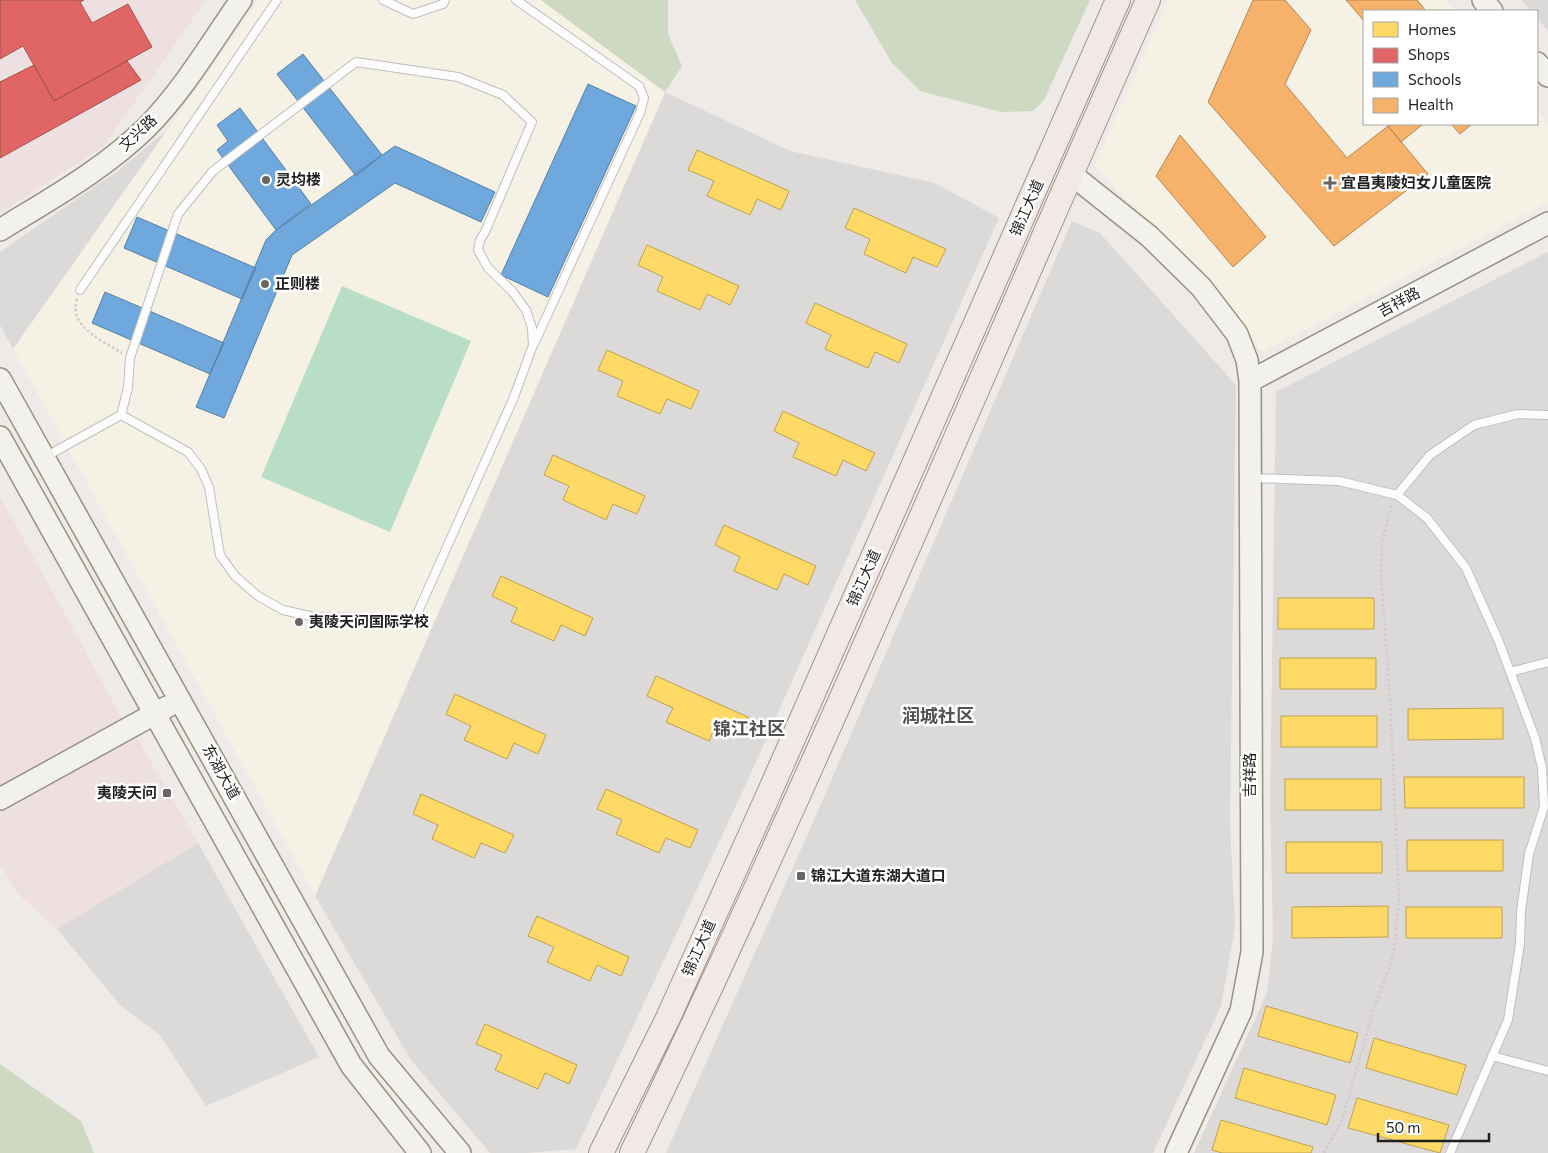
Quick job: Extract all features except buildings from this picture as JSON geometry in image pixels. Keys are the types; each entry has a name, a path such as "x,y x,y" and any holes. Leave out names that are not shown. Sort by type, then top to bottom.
{"main road":[{"name":"锦江大道","path":"601,1153 668,1018 755,824 1118,0"},
{"name":"锦江大道","path":"632,1153 691,1031 896,576 1148,0"}],"street":[{"name":"文兴路","path":"0,230 101,166 146,128 172,98 241,0"},
{"path":"1483,0 1491,10"},
{"path":"1538,64 1548,76"},
{"name":"吉祥路","path":"1071,174 1149,236 1201,287 1237,334 1247,360 1250,381 1252,952 1241,1011 1176,1153"},
{"name":"吉祥路","path":"1250,381 1548,223"},
{"name":"东湖大道","path":"0,379 379,1056 460,1153"},
{"name":"东湖大道","path":"0,437 351,1065 420,1153"},
{"path":"0,798 180,700"}],"lane":[{"path":"80,290 277,0"},
{"path":"383,0 413,14 443,4 445,0"},
{"path":"122,415 188,452 201,469 209,487 220,555 235,576 258,596 283,610 314,617 382,618 402,623 417,614 514,397 533,345 640,113 644,98 639,86 516,0"},
{"path":"43,458 122,415 128,388 130,358 178,214 213,171 356,62 458,77 503,96 532,122 480,240 478,250 488,268 512,291 526,310 532,328 533,345"},
{"path":"1397,495 1430,455 1474,425 1518,414 1548,415"},
{"path":"1250,478 1339,481 1397,495 1427,518 1466,568 1510,672 1535,738 1542,768 1544,808 1529,854 1521,911 1520,944 1508,1020 1450,1153"},
{"path":"1510,672 1548,662"},
{"path":"1492,1056 1548,1071"}],"path":[{"path":"80,290 75,305 78,321 86,330 130,358"},
{"path":"1324,1153 1342,1120 1375,1005 1389,969 1395,945 1399,898 1390,698 1381,574 1382,541 1389,512 1397,495"}],"shaded area":[{"path":"0,0 206,0 103,147 0,213"},
{"name":"夷陵天问国际学校","path":"259,0 541,0 665,92 315,896 13,349"},
{"name":"宜昌夷陵妇女儿童医院","path":"1168,0 1446,0 1454,10 1363,10 1363,125 1538,125 1538,111 1548,124 1548,202 1263,352 1095,165"},
{"path":"1522,0 1548,0 1548,31 1538,19 1538,10 1530,10"},
{"path":"665,92 790,151 935,183 999,218 747,782 576,1149 527,1153 490,1153 411,1060 315,896"},
{"path":"167,130 13,349 0,325 0,252 119,170"},
{"path":"1072,221 1100,233 1236,385 1230,822 1235,927 1221,1006 1153,1153 666,1153 814,820"},
{"path":"1548,252 1548,1153 1194,1153 1267,993 1273,937 1270,802 1276,392"},
{"path":"0,496 125,724 0,788"},
{"path":"136,736 198,843 57,929 18,894 0,864 0,812"},
{"path":"198,843 319,1057 206,1106 160,1035 121,1006 57,929"}],"green space":[{"path":"541,0 668,0 668,34 682,66 665,92"},
{"path":"855,0 1090,0 1044,100 1033,111 1001,112 920,91 892,63"},
{"path":"342,286 471,341 390,532 261,477"},
{"path":"0,1064 81,1121 94,1153 0,1153"}],"place":[{"name":"灵均楼","path":"266,180"},
{"name":"宜昌夷陵妇女儿童医院","path":"1330,183"},
{"name":"正则楼","path":"265,284"},
{"name":"夷陵天问国际学校","path":"299,622"},
{"name":"夷陵天问","path":"167,793"},
{"name":"锦江大道东湖大道口","path":"801,876"}],"district":[{"name":"润城社区","path":"938,716"},
{"name":"锦江社区","path":"749,729"}]}
